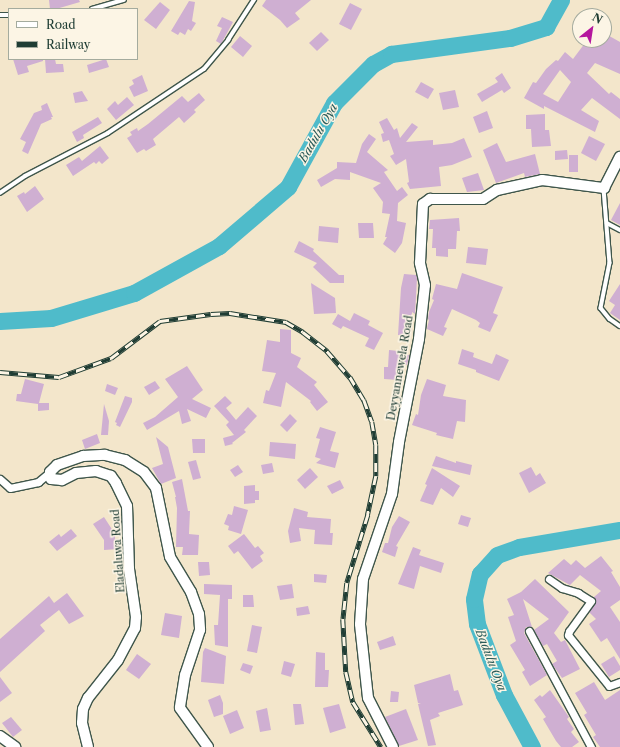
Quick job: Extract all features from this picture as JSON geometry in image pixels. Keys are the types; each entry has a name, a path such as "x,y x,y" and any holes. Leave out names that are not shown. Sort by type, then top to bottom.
{"street":[{"path":"604,188 620,157"},
{"name":"Deyyannewela Road","path":"393,747 368,698 360,624 363,579 392,494 398,442 419,339 425,286 420,263 423,204 430,199 483,199 497,190 542,180 604,188"},
{"path":"0,479 10,488 38,482 57,466 83,456 105,455 125,460 144,472 156,488 170,557 191,592 199,614 200,630 185,675 180,708 208,747"},
{"name":"Eladaluwa Road","path":"50,472 51,478 62,480 76,473 96,471 111,476 127,506 129,569 136,617 135,628 118,660 88,698 83,709 82,723 88,747"},
{"path":"549,579 562,588 578,593 591,601 569,631 568,635 609,686 620,682"},
{"path":"529,631 592,747"},
{"path":"0,736 15,747"}],"lane":[{"path":"96,8 124,0"},
{"path":"0,193 20,179 108,133 204,69 228,40 254,0"},
{"path":"604,188 610,263 601,308 610,319 620,326"},
{"path":"607,223 620,230"}],"building":[{"path":"49,0 79,0 80,2 59,8 50,8"},
{"path":"266,0 311,0 295,13 300,19 287,28 280,20 262,6"},
{"path":"189,1 195,2 192,21 196,23 191,31 188,29 185,35 180,32 178,35 171,31"},
{"path":"160,2 170,10 156,29 144,20"},
{"path":"350,3 362,9 351,30 339,24"},
{"path":"222,17 233,22 221,44 216,41 222,28 217,26"},
{"path":"321,32 329,40 317,51 309,43"},
{"path":"240,36 252,46 243,57 231,47"},
{"path":"612,38 620,42 620,74 595,63 587,73 609,94 611,92 620,99 620,119 592,98 581,110 599,121 595,132 544,106 544,109 524,98 533,82 536,83 546,69 556,60 558,61 565,52 573,59 581,48 612,48","holes":["560,70 571,82 558,102 543,94"]},
{"path":"13,60 43,60 27,66 29,72 18,75"},
{"path":"45,60 55,60 56,64 63,64 64,72 46,73"},
{"path":"106,60 109,67 89,73 87,65"},
{"path":"502,73 511,88 504,93 502,90 482,102 477,94 498,82 495,78"},
{"path":"142,75 148,91 134,97 129,87 134,84 132,80"},
{"path":"421,82 434,89 428,99 415,92"},
{"path":"455,90 459,107 443,110 439,93"},
{"path":"82,91 88,101 75,103 73,93"},
{"path":"199,93 205,100 194,110 196,112 184,123 179,117 153,139 156,145 146,151 144,149 137,153 127,138 132,135 130,132 137,128 138,131 182,96 188,102"},
{"path":"127,97 134,105 116,120 107,109 115,101 118,105"},
{"path":"47,103 53,117 51,117 52,119 41,124 28,154 22,151 26,142 20,139 34,113 42,110 41,106"},
{"path":"487,111 493,128 479,133 473,117"},
{"path":"545,114 545,130 549,130 551,146 532,147 531,129 526,129 526,115"},
{"path":"98,117 102,123 83,135 84,138 77,142 72,132"},
{"path":"387,118 394,130 397,128 400,138 412,123 418,127 406,142 433,140 433,145 452,143 464,138 472,157 452,165 439,167 441,186 410,189 407,183 409,182 406,159 396,165 390,156 394,154 389,140 383,142 381,134 384,133 379,122"},
{"path":"369,134 376,139 367,152 388,170 384,172 397,191 402,187 408,195 398,203 397,221 406,223 402,243 395,253 383,244 387,237 385,237 390,214 382,213 383,202 373,188 381,183 350,172 350,180 335,179 321,187 317,180 337,168 337,162 356,163 362,144"},
{"path":"589,136 605,144 596,161 581,153"},
{"path":"497,143 506,162 535,154 540,174 525,177 524,173 496,183 483,150"},
{"path":"100,146 109,158 102,164 99,161 96,164 94,162 73,176 66,165 79,157 82,161"},
{"path":"567,150 568,159 555,160 555,151"},
{"path":"569,155 578,155 578,172 569,172"},
{"path":"478,173 484,190 467,192 462,178"},
{"path":"35,186 44,199 27,212 17,196 24,192 25,194"},
{"path":"620,203 620,225 611,220"},
{"path":"459,218 460,231 457,231 456,249 448,249 448,257 436,256 436,248 432,248 433,229 429,229 430,220"},
{"path":"358,223 373,223 374,238 359,238"},
{"path":"319,226 339,228 338,243 318,241"},
{"path":"299,241 314,249 313,251 339,275 344,275 344,283 330,283 313,267 317,263 294,252"},
{"path":"468,247 488,249 486,265 466,263"},
{"path":"462,273 503,287 493,313 498,315 490,332 478,327 480,323 476,320 452,309 444,327 447,328 443,336 427,329 429,312 434,300 432,299 436,284 457,289"},
{"path":"404,274 416,275 417,278 415,314 412,312 411,335 398,335 401,288"},
{"path":"311,283 335,298 336,313 314,314"},
{"path":"620,284 620,320 610,313 615,305 609,301"},
{"path":"354,313 370,321 368,325 383,333 374,350 365,346 369,338 343,326 341,329 332,324 338,314 350,321"},
{"path":"280,329 291,330 291,353 301,358 297,367 317,382 314,385 328,402 317,411 310,402 311,401 286,382 281,407 263,403 266,390 269,391 276,373 262,371 267,340 280,342"},
{"path":"462,349 474,353 473,357 492,364 496,354 509,360 499,381 476,372 476,370 458,364"},
{"path":"389,350 398,351 398,354 409,355 407,365 400,364 399,380 384,379 384,367 388,367"},
{"path":"187,366 203,390 192,399 211,408 206,418 187,409 191,421 182,424 179,411 147,430 143,423 155,417 178,397 165,379"},
{"path":"25,379 44,384 39,403 49,403 49,410 38,411 38,404 16,401 17,394 21,394"},
{"path":"427,379 446,385 443,396 466,400 465,422 457,421 453,439 436,435 437,433 412,425 416,414 418,415 421,395"},
{"path":"155,381 160,388 149,395 144,387"},
{"path":"107,384 118,388 115,395 105,391"},
{"path":"125,396 132,398 132,402 120,427 116,425 117,423 115,422"},
{"path":"225,396 232,403 226,408 236,420 248,407 257,416 244,430 246,432 232,443 233,444 225,446 223,438 234,435 226,425 229,422 214,406"},
{"path":"104,404 109,421 108,435 101,435"},
{"path":"290,414 297,421 287,432 280,425"},
{"path":"320,427 336,432 330,451 339,453 335,468 316,463 321,459 315,457 320,439 316,438"},
{"path":"97,434 100,443 85,449 82,440"},
{"path":"156,437 168,447 176,478 161,484 152,468 163,464"},
{"path":"192,439 205,439 205,453 193,453"},
{"path":"270,442 296,444 295,459 269,456"},
{"path":"436,456 456,463 456,461 472,465 470,475 432,466"},
{"path":"196,460 201,478 193,480 188,462"},
{"path":"272,463 274,472 263,474 261,465"},
{"path":"238,465 243,472 235,477 230,470"},
{"path":"531,467 536,476 540,473 546,483 529,493 519,473"},
{"path":"310,468 318,477 305,489 297,480"},
{"path":"432,468 460,486 453,497 441,488 433,505 420,501"},
{"path":"182,479 188,511 190,511 189,534 199,535 198,555 182,555 183,547 176,547 177,508 172,482"},
{"path":"340,480 344,488 332,494 327,486"},
{"path":"255,485 255,491 259,491 259,500 255,500 255,503 244,504 244,486"},
{"path":"234,506 248,510 241,534 228,530 229,526 224,524 228,514 232,515"},
{"path":"294,508 308,512 307,517 331,519 330,533 333,533 332,545 314,544 315,530 299,528 301,541 290,543 288,531"},
{"path":"461,515 471,518 468,527 458,524"},
{"path":"399,516 410,522 396,546 398,547 395,557 382,552 385,543 388,543 392,527"},
{"path":"104,517 115,534 115,539 119,539 119,549 104,550 104,540 93,524"},
{"path":"71,529 77,536 57,551 49,542 59,534 61,537"},
{"path":"244,534 255,548 258,546 264,553 260,556 263,561 252,569 238,551 234,554 228,546"},
{"path":"413,547 421,550 419,555 444,563 441,573 420,566 414,589 398,584"},
{"path":"601,556 613,571 611,572 620,587 620,600 610,607 620,622 620,659 607,638 601,642 589,624 596,619 589,612 596,602 594,597 601,591 580,575 570,585 548,573 564,559 571,565 576,560 585,568"},
{"path":"198,562 209,562 210,575 199,576"},
{"path":"314,574 327,575 326,583 314,582"},
{"path":"535,579 569,612 554,633 561,642 565,640 580,669 562,678 552,664 557,661 547,644 543,646 534,630 549,619 523,599 532,627 526,627 524,633 547,675 530,686 522,672 525,670 510,645 516,641 508,617 514,615 507,599 521,592"},
{"path":"204,584 232,585 232,599 228,599 228,647 215,645 214,625 218,625 220,595 204,594"},
{"path":"292,584 294,598 280,600 277,586"},
{"path":"67,593 84,616 69,624 59,610 40,625 45,631 0,672 0,639 49,596 54,603"},
{"path":"243,595 253,595 254,607 243,607"},
{"path":"308,606 310,614 297,616 296,608"},
{"path":"165,613 182,616 179,638 161,635"},
{"path":"252,625 262,627 257,653 247,651"},
{"path":"393,636 396,645 380,650 377,642"},
{"path":"205,648 226,656 224,684 201,682 203,652"},
{"path":"316,652 325,653 325,670 329,670 328,687 315,687"},
{"path":"137,654 151,664 139,679 126,670"},
{"path":"614,656 620,666 620,670 609,677 601,664"},
{"path":"284,661 295,664 291,677 281,674"},
{"path":"243,663 253,666 250,674 240,670"},
{"path":"450,674 454,691 458,690 463,705 438,713 440,716 430,720 436,745 428,746 418,704 421,703 418,703 414,685"},
{"path":"0,677 12,693 0,702"},
{"path":"594,682 605,700 620,690 620,747 600,747 593,737 596,735 584,715 587,713 575,693"},
{"path":"550,690 569,717 567,719 574,729 571,732 579,742 572,747 561,747 556,741 543,719 546,717 534,700 540,695 542,697"},
{"path":"391,691 399,692 398,702 390,702"},
{"path":"220,695 223,703 223,714 214,717 208,700"},
{"path":"293,704 301,704 304,724 295,725"},
{"path":"339,704 346,728 330,733 323,708"},
{"path":"267,708 271,730 260,732 256,711"},
{"path":"406,709 418,740 399,746 385,717"},
{"path":"237,710 244,728 230,734 223,716"},
{"path":"11,717 22,730 13,737 2,723"}],"waterway":[{"name":"Badulu Oya","path":"0,321 51,318 134,293 219,246 288,187 334,103 373,64 391,54 510,38 546,27 561,0"},
{"name":"Badulu Oya","path":"532,747 504,695 477,624 474,599 480,574 497,555 519,547 620,530"}],"railway":[{"path":"0,372 59,377 111,358 160,321 211,314 230,313 286,322 303,332 327,351 350,377 364,400 372,422 376,445 376,476 368,515 347,583 343,619 346,672 353,702 381,747"}]}
